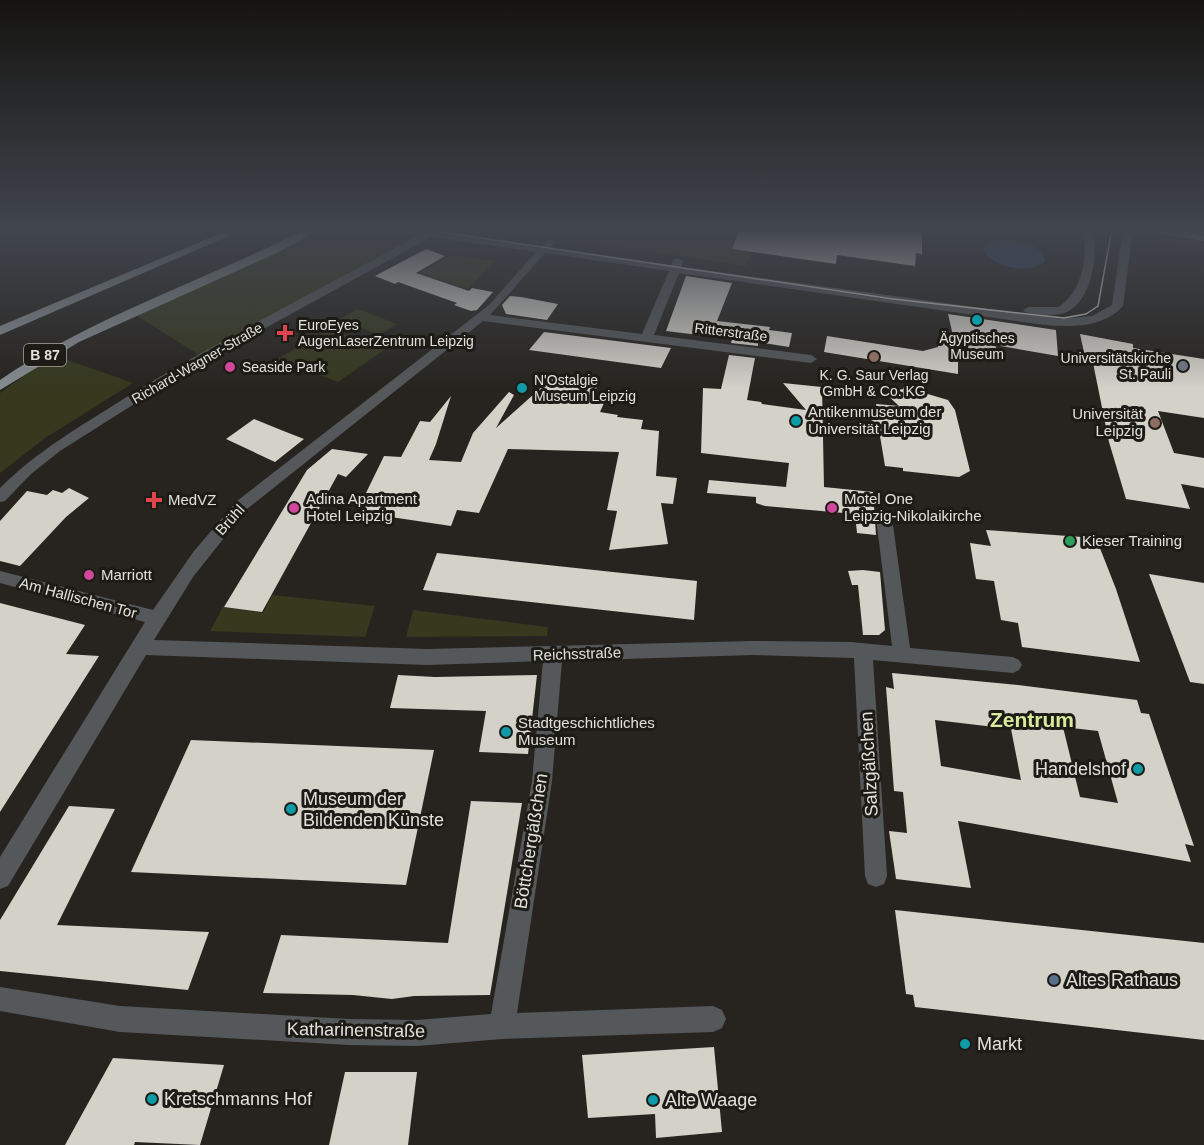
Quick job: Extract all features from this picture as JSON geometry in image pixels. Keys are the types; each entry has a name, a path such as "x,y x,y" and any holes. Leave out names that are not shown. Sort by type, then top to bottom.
{"main road":[{"name":"B 87","path":"0,331 112,282"},
{"name":"B 87","path":"0,386 31,364 82,335 198,282"}],"street":[{"name":"Richard-Wagner-Straße","path":"0,497 26,471 55,448 176,372 341,282"},
{"name":"Brühl","path":"0,878 141,647 156,618 216,535 242,505 494,307 515,282"},
{"path":"647,337 669,282"},
{"path":"787,282 1025,320 1074,323 1096,319 1113,310 1117,306 1120,282"},
{"path":"812,282 1037,310 1063,309 1074,301 1083,282"},
{"name":"Ritterstraße","path":"481,317 811,359"},
{"path":"884,518 902,654"},
{"name":"Am Hallischen Tor","path":"0,577 156,618"},
{"name":"Reichsstraße","path":"141,647 381,656 553,655 752,648 863,651 1013,665"},
{"name":"Salzgäßchen","path":"863,651 876,876"},
{"name":"Böttchergäßchen","path":"502,1026 542,781 553,655"},
{"name":"Katharinenstraße","path":"0,999 120,1019 349,1032 417,1033 502,1026 712,1019"}],"green space":[{"path":"208,282 334,282 199,355 136,315"},
{"path":"449,282 474,282 468,289"},
{"path":"358,309 397,324 379,335 340,319"},
{"path":"330,329 384,350 338,382 277,359"},
{"path":"56,356 133,383 45,438 0,473 0,393"},
{"path":"272,595 375,606 365,637 210,631 223,607 263,613"},
{"path":"413,610 548,627 547,636 406,637"}],"building":[{"path":"399,282 444,282 469,291 472,288 493,292 477,310 471,311 454,305 457,303"},
{"path":"684,282 728,282 732,283 717,321 770,327 769,330 792,333 789,347 758,342 758,346 731,343 732,339 666,331"},
{"path":"510,296 558,304 547,320 506,314 502,305"},
{"path":"948,314 1056,330 1058,356 995,345 999,355 958,350 958,374 824,352 827,336 923,351 943,345 943,342 955,344"},
{"path":"544,332 671,348 661,368 529,350"},
{"name":"Universität Leipzig","path":"1080,334 1133,344 1133,348 1204,359 1204,418 1158,411 1174,453 1204,458 1204,488 1181,484 1190,509 1126,499 1109,442 1092,358 1085,357"},
{"path":"729,355 755,358 747,400 806,410 783,383 822,387 824,487 873,492 876,535 857,533 855,514 765,506 756,503 756,497 707,493 709,480 786,487 789,463 701,453 703,388 721,389"},
{"path":"552,378 600,378 592,401 604,403 600,412 618,415 617,417 643,420 641,429 659,431 656,476 677,478 673,504 661,503 668,544 609,550 617,511 607,510 619,452 508,449 479,513 457,510 451,526 364,513 369,493 366,493 384,456 401,457 420,421 430,422 451,396 429,460 461,462 473,433 509,392 514,395 496,428"},
{"path":"904,387 948,400 955,410 970,471 959,477 903,471 903,468 885,466 880,436 863,425 879,417 876,404 899,406 885,393"},
{"path":"254,419 304,439 275,462 226,439"},
{"path":"332,449 368,454 346,477 338,474 262,612 224,607 307,470"},
{"path":"69,488 89,498 66,517 20,566 0,561 0,521 27,491 47,495 53,490 62,493"},
{"path":"986,530 1096,538 1140,662 1022,647 1018,623 1001,620 994,581 976,579 970,543 991,546"},
{"path":"437,553 697,581 694,620 423,590"},
{"path":"848,571 880,572 885,630 879,635 863,635 858,585 852,585"},
{"path":"1149,574 1204,583 1204,684 1190,682"},
{"path":"0,603 85,625 66,654 99,656 0,812"},
{"path":"892,673 1018,685 1137,700 1141,713 1149,714 1194,846 1185,844 1191,862 958,821 971,888 896,879 889,831 907,833 903,792 894,791 886,687 894,689","holes":["935,720 1011,729 1021,780 941,766","1063,727 1098,731 1118,803 1080,797"]},
{"name":"Stadtgeschichtliches Museum","path":"398,675 435,677 537,675 528,754 479,752 486,711 390,708"},
{"name":"Museum der Bildenden Künste","path":"191,740 434,750 406,885 131,872"},
{"path":"471,801 522,803 490,995 414,996 392,999 353,995 263,993 281,935 448,943"},
{"path":"69,806 115,809 57,925 209,932 188,990 0,971 0,920"},
{"name":"Altes Rathaus","path":"895,910 1204,943 1204,1040 915,1007 913,995 906,994"},
{"name":"Alte Waage","path":"714,1047 722,1132 656,1138 655,1114 588,1118 582,1055"},
{"name":"Kretschmanns Hof","path":"113,1058 224,1065 200,1145 135,1142 134,1145 65,1145"},
{"path":"345,1072 417,1072 408,1145 329,1145"}],"tram line":[{"path":"781,282 893,299 1064,318 1086,314 1098,306 1102,282"}],"place":[{"name":"Ägyptisches Museum","path":"977,320"},
{"name":"EuroEyes AugenLaserZentrum Leipzig","path":"285,333"},
{"name":"K. G. Saur Verlag GmbH & Co. KG","path":"874,357"},
{"name":"Universitätskirche St. Pauli","path":"1183,366"},
{"name":"Seaside Park","path":"230,367"},
{"name":"N'Ostalgie Museum Leipzig","path":"522,388"},
{"name":"Antikenmuseum der Universität Leipzig","path":"796,421"},
{"name":"Universität Leipzig","path":"1155,423"},
{"name":"MedVZ","path":"154,500"},
{"name":"Adina Apartment Hotel Leipzig","path":"294,508"},
{"name":"Motel One Leipzig-Nikolaikirche","path":"832,508"},
{"name":"Kieser Training","path":"1070,541"},
{"name":"Marriott","path":"89,575"},
{"name":"Stadtgeschichtliches Museum","path":"506,732"},
{"name":"Handelshof","path":"1138,769"},
{"name":"Museum der Bildenden Künste","path":"291,809"},
{"name":"Altes Rathaus","path":"1054,980"},
{"name":"Markt","path":"965,1044"},
{"name":"Kretschmanns Hof","path":"152,1099"},
{"name":"Alte Waage","path":"653,1100"}],"district":[{"name":"Zentrum","path":"1032,720"}]}
